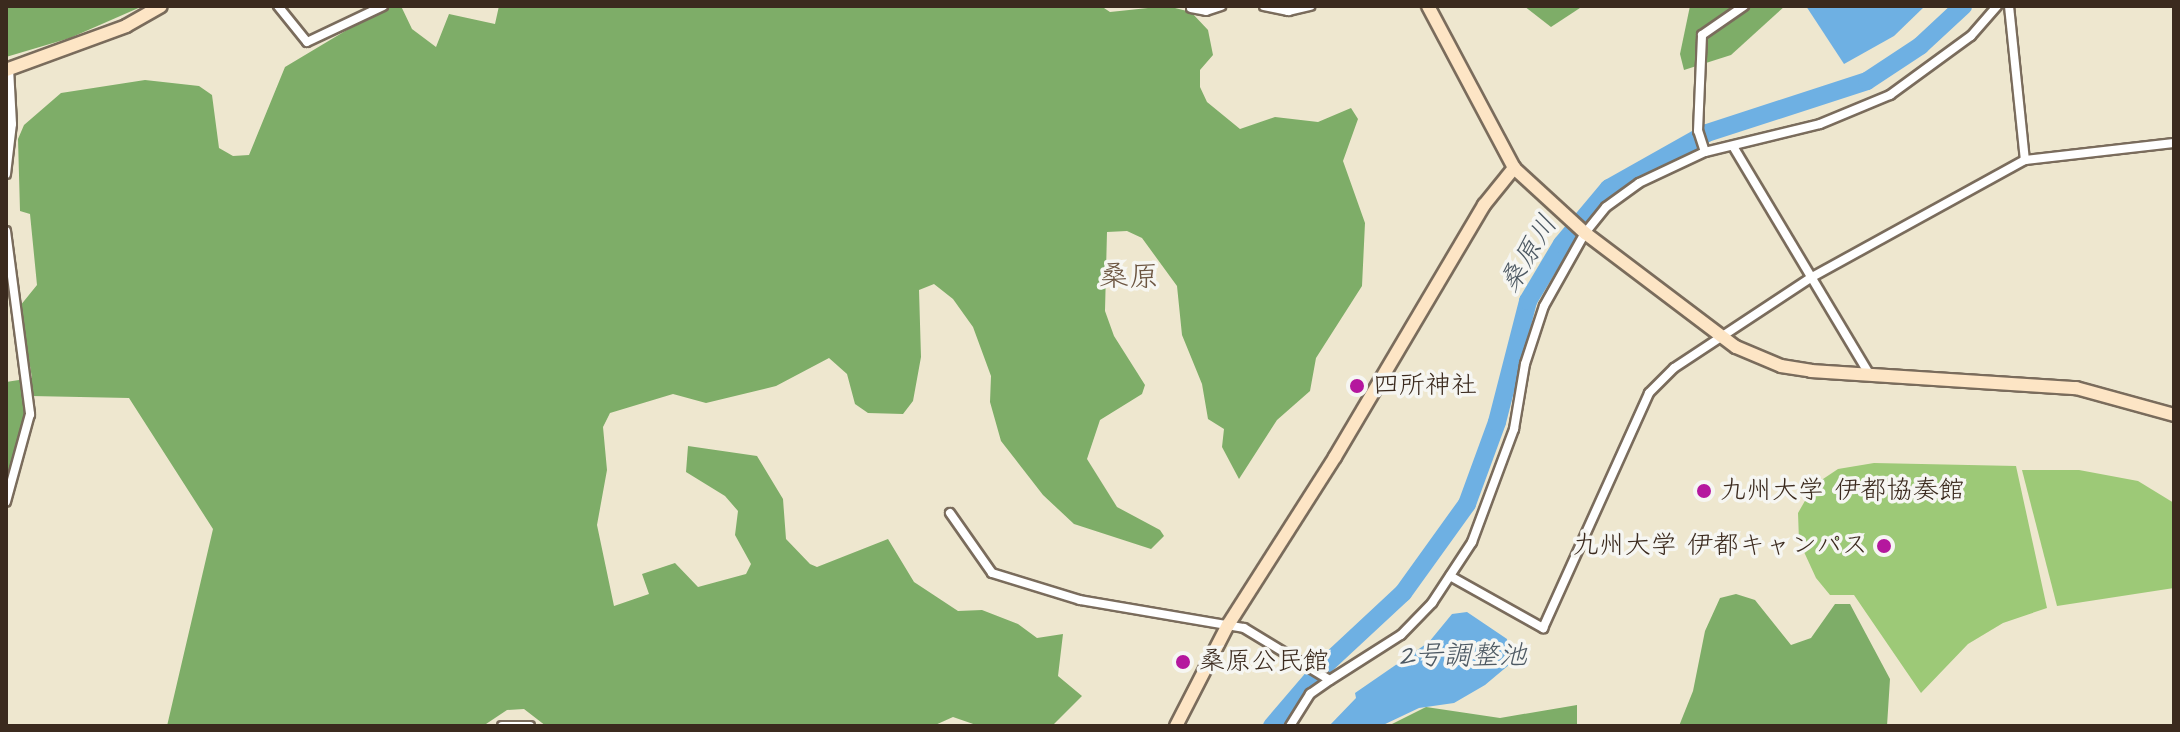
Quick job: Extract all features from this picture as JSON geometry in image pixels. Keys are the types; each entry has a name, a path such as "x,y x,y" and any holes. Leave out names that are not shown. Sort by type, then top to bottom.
{"street":[{"path":"6,174 8,69 126,26 161,6"},
{"path":"278,6 307,42 383,6"},
{"path":"1191,8 1206,11 1221,6"},
{"path":"1264,6 1288,11 1310,6"},
{"path":"1428,6 1514,168 1565,217 1719,334 1781,366 2076,388 2174,415"},
{"path":"1705,152 1698,131 1702,35 1744,6"},
{"path":"1290,726 1310,694 1328,678 1401,635 1450,576 1472,542 1506,456 1534,333 1585,233 1606,207 1639,183 1705,152 1734,148 1820,124 1890,95 1971,36 1997,6"},
{"path":"2009,6 2025,160"},
{"path":"1450,576 1543,628 1649,393 1719,334 1812,277 2025,160 2174,143"},
{"path":"1734,148 1869,374"},
{"path":"1176,726 1228,625 1335,457 1484,205 1514,168"},
{"path":"6,231 30,402 26,438 6,502"},
{"path":"950,513 977,557 1006,578 1080,600 1244,628 1328,678"},
{"path":"502,726 530,726"}],"green space":[{"path":"6,6 143,6 70,38 6,57"},
{"path":"387,6 401,6 412,29 436,47 449,14 495,24 499,6 1101,6 1110,12 1167,6 1191,12 1208,30 1213,55 1200,70 1200,87 1207,102 1240,129 1275,117 1318,122 1351,108 1358,119 1343,161 1365,223 1362,286 1316,358 1310,391 1277,420 1239,479 1222,447 1224,429 1208,419 1202,384 1182,335 1177,286 1142,238 1127,231 1107,232 1105,311 1114,336 1145,385 1142,394 1100,420 1087,459 1117,507 1160,530 1164,536 1151,549 1074,524 1043,495 1001,441 990,402 991,376 973,327 953,299 934,284 919,290 921,357 913,401 903,414 868,413 855,404 847,374 829,358 776,386 706,403 673,394 610,413 603,427 607,470 597,525 614,606 649,594 642,574 675,563 698,587 746,574 751,564 735,535 738,511 725,496 686,472 688,446 757,456 783,499 786,539 810,564 817,567 888,539 914,582 958,611 982,610 1018,624 1037,638 1063,634 1058,676 1082,696 1052,726 979,726 953,717 933,726 546,726 524,709 507,710 483,726 167,726 213,529 129,398 31,396 6,486 6,382 32,378 20,306 37,285 30,214 20,211 18,139 24,125 61,93 145,80 199,86 212,95 219,148 233,156 249,155 285,67"},
{"path":"1524,6 1583,6 1551,27"},
{"path":"1690,6 1785,6 1731,55 1684,70 1680,54"},
{"path":"1874,463 2016,466 2047,608 2003,623 1968,644 1921,693 1854,595 1830,595 1816,578 1799,541 1798,513 1814,485 1838,469"},
{"path":"2022,470 2079,470 2138,481 2174,503 2174,588 2057,606"},
{"path":"1736,594 1755,600 1791,645 1811,638 1835,604 1850,604 1890,679 1887,726 1679,726 1693,691 1705,631 1720,598"},
{"path":"1577,705 1577,726 1388,726 1426,707 1500,718"}],"water":[{"path":"1806,6 1925,6 1894,36 1844,64"},
{"name":"2号調整池","path":"1467,612 1507,639 1510,664 1485,685 1454,703 1419,708 1381,726 1329,726 1356,698 1355,693 1429,642 1452,614"}],"waterway":[{"name":"桑原川","path":"1272,726 1319,671 1403,593 1467,504 1497,422 1528,301 1562,244 1609,188 1707,133 1867,81 1920,46 1963,6"}],"place":[{"name":"四所神社","path":"1357,386"},
{"name":"九州大学 伊都協奏館","path":"1704,491"},
{"name":"九州大学 伊都キャンパス","path":"1884,546"},
{"name":"桑原公民館","path":"1183,662"}],"district":[{"name":"桑原","path":"1129,277"}]}
